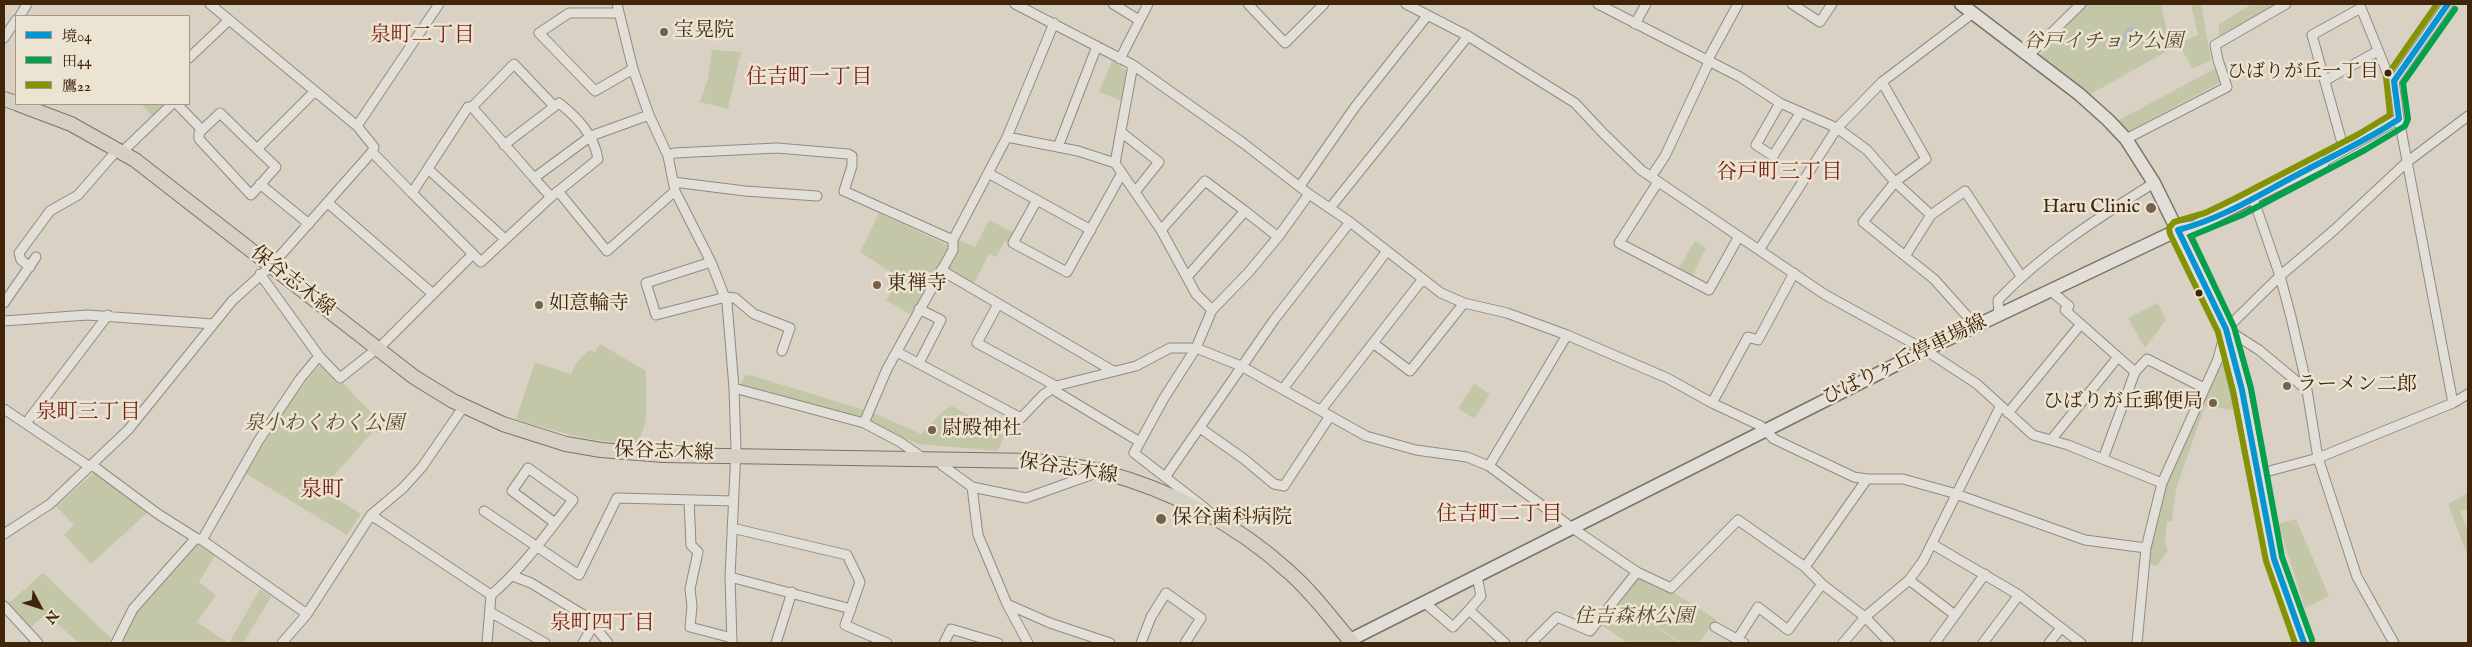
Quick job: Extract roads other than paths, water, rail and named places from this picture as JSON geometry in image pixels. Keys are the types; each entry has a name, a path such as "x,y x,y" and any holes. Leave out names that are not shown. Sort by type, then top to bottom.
{"main road":[{"path":"1961,4 2091,104 2126,139 2154,183 2226,329 2242,390 2274,559 2304,643"},
{"name":"保谷志木線","path":"22,105 71,124 120,150 266,270 414,377 464,406 517,429 583,447 632,454 1035,461 1102,471 1165,493 1218,520 1270,555 1291,573 1351,642"},
{"name":"ひばりヶ丘停車場線","path":"1351,642 1424,602 1571,527 1925,350 2178,230 2194,227 2323,162"}],"street":[{"path":"21,15 27,4"},
{"path":"357,126 439,4"},
{"path":"1016,4 1133,66 1350,222 1441,293 1464,303 1507,313 1567,335 1667,378 1712,403 1761,426 1774,439 1854,477 1867,480 1903,479 1957,495 2085,540 2146,548"},
{"path":"1113,4 1139,20"},
{"path":"1120,58 1148,4"},
{"path":"1248,4 1285,43 1324,4"},
{"path":"1406,4 1420,7 1428,16 1468,36 1576,103 1603,134 1654,179 1824,294 1925,350 1977,384 2033,435 2103,459 2162,483"},
{"path":"1598,4 1740,77 1780,103 1837,128 1867,150 1895,182 1931,216"},
{"path":"1635,24 1646,4"},
{"path":"1738,4 1708,61 1654,179 1619,243 1709,290 1739,236"},
{"path":"1792,4 1820,22 1832,4"},
{"path":"2028,56 2081,4"},
{"path":"2126,139 2227,87 2218,60 2216,45 2286,4"},
{"path":"2448,4 2394,81 2399,119 2453,402"},
{"path":"4,534 50,504 134,423 232,301 266,270 309,224 372,152 374,147 357,126 213,5"},
{"path":"633,68 595,91 538,34 569,12 618,8 633,68 649,115 668,156 674,187 726,297 734,388 736,455 730,577 732,641 690,627 692,606 690,589 698,552 691,545 689,500"},
{"path":"2344,150 2312,35 2360,8 2389,78 2394,81"},
{"path":"1759,250 1837,128 1882,82 1973,13"},
{"path":"1300,186 1355,107 1428,16"},
{"path":"190,57 229,20"},
{"path":"4,38 15,22"},
{"path":"864,423 887,369 953,250 953,240 1007,136 1054,23"},
{"path":"1330,208 1468,36"},
{"path":"1058,147 1097,46"},
{"path":"2326,80 2378,51"},
{"path":"412,193 468,107 472,107 514,64 554,106"},
{"path":"1115,163 1133,66"},
{"path":"1882,82 1926,159 1895,182 1863,222 1934,279 1976,326"},
{"path":"257,149 315,91"},
{"path":"372,152 481,262 554,194 597,162 596,146 591,136 559,103 504,145"},
{"path":"1780,103 1756,145 1774,156 1801,112"},
{"path":"30,267 21,260 20,252 40,222 50,211 78,195 120,150 171,105"},
{"path":"179,105 202,130"},
{"path":"472,107 534,178 554,194 607,251 674,187 817,196"},
{"path":"220,113 257,149 276,167 251,195 198,139 198,133 220,113"},
{"path":"534,178 591,136 649,115"},
{"path":"2137,643 2146,548 2162,483 2218,359 2226,329 2280,276 2333,231 2407,162 2468,116"},
{"path":"2323,162 2399,119"},
{"path":"1121,132 1159,162 1135,192"},
{"path":"1007,136 1058,147 1115,163 1161,230 1196,294 1212,310"},
{"path":"668,156 674,153 777,148 848,154 852,156 852,166 844,191 953,240"},
{"path":"428,169 505,239"},
{"path":"988,172 1091,230"},
{"path":"1037,200 1013,242 1067,272 1122,173"},
{"path":"1161,230 1206,181 1278,237"},
{"path":"1999,316 1998,300 2021,276 2091,223 2154,183"},
{"path":"260,184 309,224"},
{"path":"1905,256 1931,216 1965,191 2021,276"},
{"path":"1218,520 1166,476 1134,453 1196,348 1212,310 1278,237 1309,194"},
{"path":"2253,198 2280,276 2307,390 2318,458 2357,577 2394,643"},
{"path":"328,203 433,294"},
{"path":"1187,277 1245,211"},
{"path":"1166,476 1274,320 1350,222"},
{"path":"1283,389 1387,251"},
{"path":"266,270 319,356 340,378 376,348 473,254"},
{"path":"4,303 36,258"},
{"path":"711,262 646,283 656,316 726,297 735,298 754,314 790,328 782,351"},
{"path":"941,270 1114,372"},
{"path":"1712,403 1748,337 1758,340 1794,273"},
{"path":"1321,410 1422,280"},
{"path":"2051,291 2069,306 2065,310 2135,372"},
{"path":"1373,343 1410,371 1464,303"},
{"path":"998,304 977,343 1056,386"},
{"path":"919,309 941,320 919,363"},
{"path":"4,321 108,315 213,324"},
{"path":"26,423 108,315"},
{"path":"1843,643 1865,617 1909,580 1923,561 2004,410 2081,324"},
{"path":"2226,329 2259,350 2307,390"},
{"path":"1489,466 1567,335"},
{"path":"897,352 1021,418 1043,395 1056,386 1136,366 1170,348 1196,348 1241,366 1366,436 1416,450 1467,457 1489,466 1571,527 1637,572 1671,588 1738,520 1805,567 1822,584 1865,617 1890,643"},
{"path":"116,643 133,609 199,539 259,440 300,379 319,356"},
{"path":"2051,440 2118,357"},
{"path":"2103,459 2135,372 2147,359 2204,388"},
{"path":"1056,386 1057,392 1140,442"},
{"path":"734,388 864,423 900,442 922,458"},
{"path":"2258,474 2318,458 2468,394"},
{"path":"282,643 307,614 371,515 403,488 422,467 464,406"},
{"path":"4,409 91,466 158,514 199,539 307,614"},
{"path":"1200,428 1244,459 1274,484 1284,486 1330,416"},
{"path":"940,458 942,465 972,487 1026,498 1102,471"},
{"path":"487,643 491,595 513,576 537,547 555,523 572,500 528,468 512,490 555,523"},
{"path":"1805,567 1867,480"},
{"path":"972,487 978,535 1007,604 1028,643"},
{"path":"484,511 579,575 617,498 734,502"},
{"path":"371,515 491,595"},
{"path":"732,528 847,555 860,582 845,626 887,643"},
{"path":"1932,544 2019,596 2081,643"},
{"path":"1531,643 1558,617 1590,631 1637,572"},
{"path":"1934,643 1985,574"},
{"path":"513,576 559,599 587,617 608,643"},
{"path":"1424,602 1453,627 1481,596 1477,576"},
{"path":"730,577 851,609"},
{"path":"1909,580 1955,615"},
{"path":"1715,627 1733,641 1758,607 1788,630 1822,584"},
{"path":"776,643 792,592"},
{"path":"1141,643 1151,617 1166,593 1201,618 1185,643"},
{"path":"1983,643 2019,596"},
{"path":"1007,604 1050,623 1110,643"},
{"path":"4,606 38,643"},
{"path":"1469,610 1505,643"},
{"path":"490,612 545,643"},
{"path":"583,643 594,624"},
{"path":"2049,643 2061,628"},
{"path":"944,643 951,629 998,643"}],"place":[{"name":"宝晃院","path":"664,32"},
{"name":"ひばりが丘一丁目","path":"2388,73"},
{"name":"Haru Clinic","path":"2151,208"},
{"name":"東禅寺","path":"877,285"},
{"name":"如意輪寺","path":"539,305"},
{"name":"ラーメン二郎","path":"2287,386"},
{"name":"ひばりが丘郵便局","path":"2213,403"},
{"name":"尉殿神社","path":"932,430"},
{"name":"保谷歯科病院","path":"1161,519"}],"district":[{"name":"泉町二丁目","path":"422,37"},
{"name":"住吉町一丁目","path":"809,79"},
{"name":"谷戸町三丁目","path":"1779,174"},
{"name":"泉町三丁目","path":"88,414"},
{"name":"泉町","path":"322,491"},
{"name":"住吉町二丁目","path":"1499,516"},
{"name":"泉町四丁目","path":"602,625"}],"park label":[{"name":"谷戸イチョウ公園","path":"2103,43"},
{"name":"泉小わくわく公園","path":"324,425"},
{"name":"住吉森林公園","path":"1634,618"}]}
